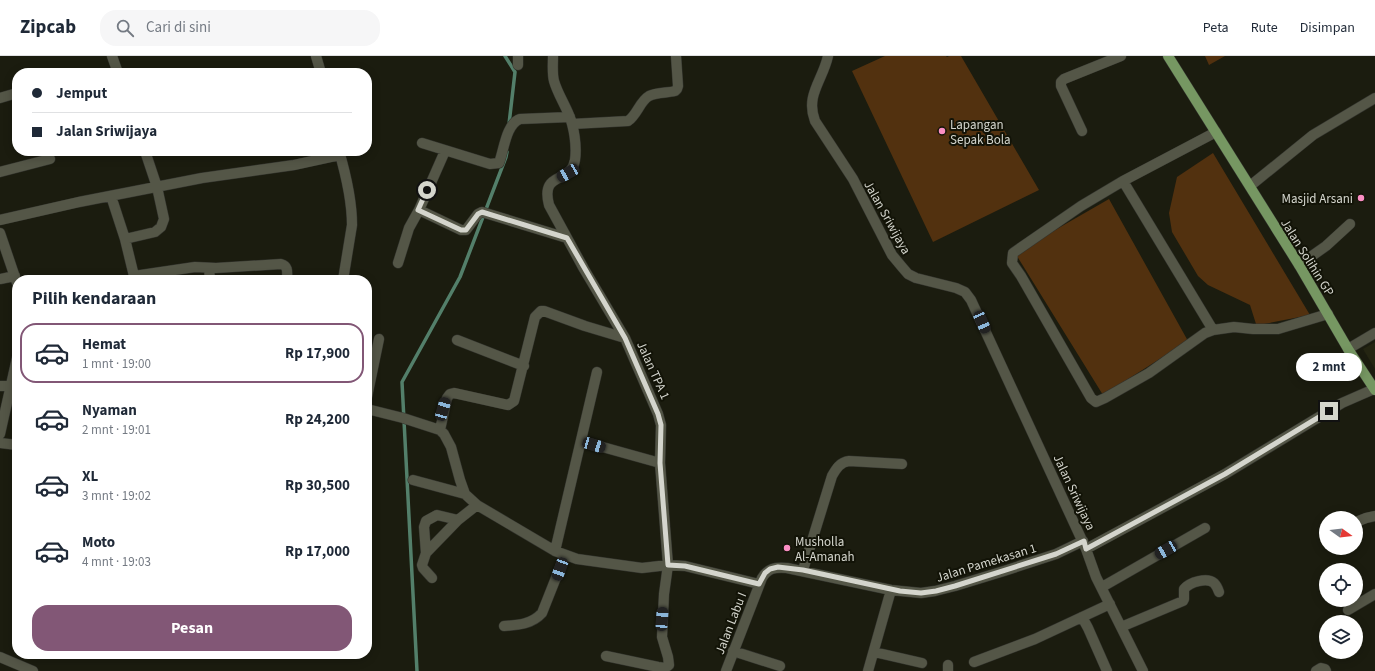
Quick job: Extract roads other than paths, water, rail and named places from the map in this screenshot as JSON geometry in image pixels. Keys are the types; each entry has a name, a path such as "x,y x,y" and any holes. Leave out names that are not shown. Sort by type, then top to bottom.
{"main road":[{"name":"Jalan Solihin GP","path":"1168,56 1299,265 1348,349 1374,389"}],"street":[{"path":"112,56 116,68"},
{"path":"316,56 320,68"},
{"name":"Jalan TPA 1","path":"553,56 554,80 571,121 575,151 572,168 568,173 551,182 547,188 547,196 554,216 625,338 658,414 661,425 660,463 668,565 661,628 668,666 658,667 606,656"},
{"path":"422,143 490,164 495,164 499,163 510,128 513,123 520,119 628,121 646,98 651,95 676,91 678,89 676,56"},
{"name":"Jalan Sriwijaya","path":"828,56 814,90 812,113 815,121 853,179 892,255 908,274 916,278 956,288 964,292 971,300 1085,545 1096,577 1143,671"},
{"path":"1082,131 1061,86 1061,82 1064,79 1121,56"},
{"path":"0,98 12,94"},
{"path":"1250,186 1313,135 1375,98"},
{"path":"1216,132 1123,181 1081,206 1015,250 1012,257 1012,263 1021,276 1091,398 1096,402 1105,398 1148,373 1205,333 1213,330 1234,327 1253,330 1278,329 1328,314"},
{"path":"398,263 409,228 445,151"},
{"path":"125,239 155,232 161,227 164,219 157,187 146,156"},
{"path":"0,220 79,202 202,178 294,165 328,156"},
{"path":"341,156 352,217 352,226 344,275"},
{"path":"0,172 50,159"},
{"path":"1123,181 1213,330"},
{"path":"111,196 125,239 133,275"},
{"path":"418,210 461,230 466,230 478,214 482,212 567,238"},
{"path":"1299,265 1326,246 1350,224"},
{"path":"0,233 15,275"},
{"path":"151,275 195,267 209,268 281,264 285,265 287,268 287,275"},
{"path":"209,268 210,275"},
{"path":"0,279 12,279"},
{"path":"440,430 446,398 450,394 454,393 508,405 512,403 516,398 535,317 541,311 549,312 585,326 625,338"},
{"path":"1348,349 1375,333"},
{"path":"372,373 379,339"},
{"path":"458,340 524,366"},
{"path":"555,551 597,372"},
{"path":"0,434 12,382"},
{"path":"0,386 11,386"},
{"name":"Jalan Sriwijaya","path":"1085,545 1225,474 1342,403 1374,389"},
{"path":"372,410 402,417 440,430 452,447 465,494"},
{"path":"581,441 660,463"},
{"path":"0,443 12,444"},
{"path":"803,570 832,476 840,465 844,462 902,464"},
{"path":"413,480 465,494 477,505 555,551 577,559 642,568 668,565 685,566 759,584"},
{"path":"426,553 458,520 477,505"},
{"path":"432,578 422,565 426,553 424,527 426,521 437,515 458,520"},
{"path":"1363,519 1375,516"},
{"path":"1102,587 1204,528"},
{"name":"Jalan Pamekasan 1","path":"759,584 765,573 770,569 778,567 803,570 891,590 921,593 955,586 1085,545"},
{"path":"504,626 522,624 537,619 542,613 565,555"},
{"path":"1121,627 1183,601 1184,589 1189,585 1206,580 1213,582 1217,586 1219,592"},
{"name":"Jalan Labu I","path":"726,671 759,584"},
{"path":"868,671 891,590"},
{"path":"1348,610 1375,594"},
{"path":"974,662 1035,639 1110,604"},
{"path":"1082,617 1107,671"},
{"path":"733,651 780,666"},
{"path":"874,652 922,663"},
{"path":"0,657 33,671"},
{"path":"1316,671 1321,668 1325,669 1326,671"}],"waterway":[{"path":"505,56 515,72 509,124"},
{"path":"417,671 402,382 460,277 507,152"}],"place":[{"name":"Lapangan Sepak Bola","path":"942,131"},
{"name":"Masjid Arsani","path":"1361,198"},
{"name":"Musholla Al-Amanah","path":"787,548"}]}
